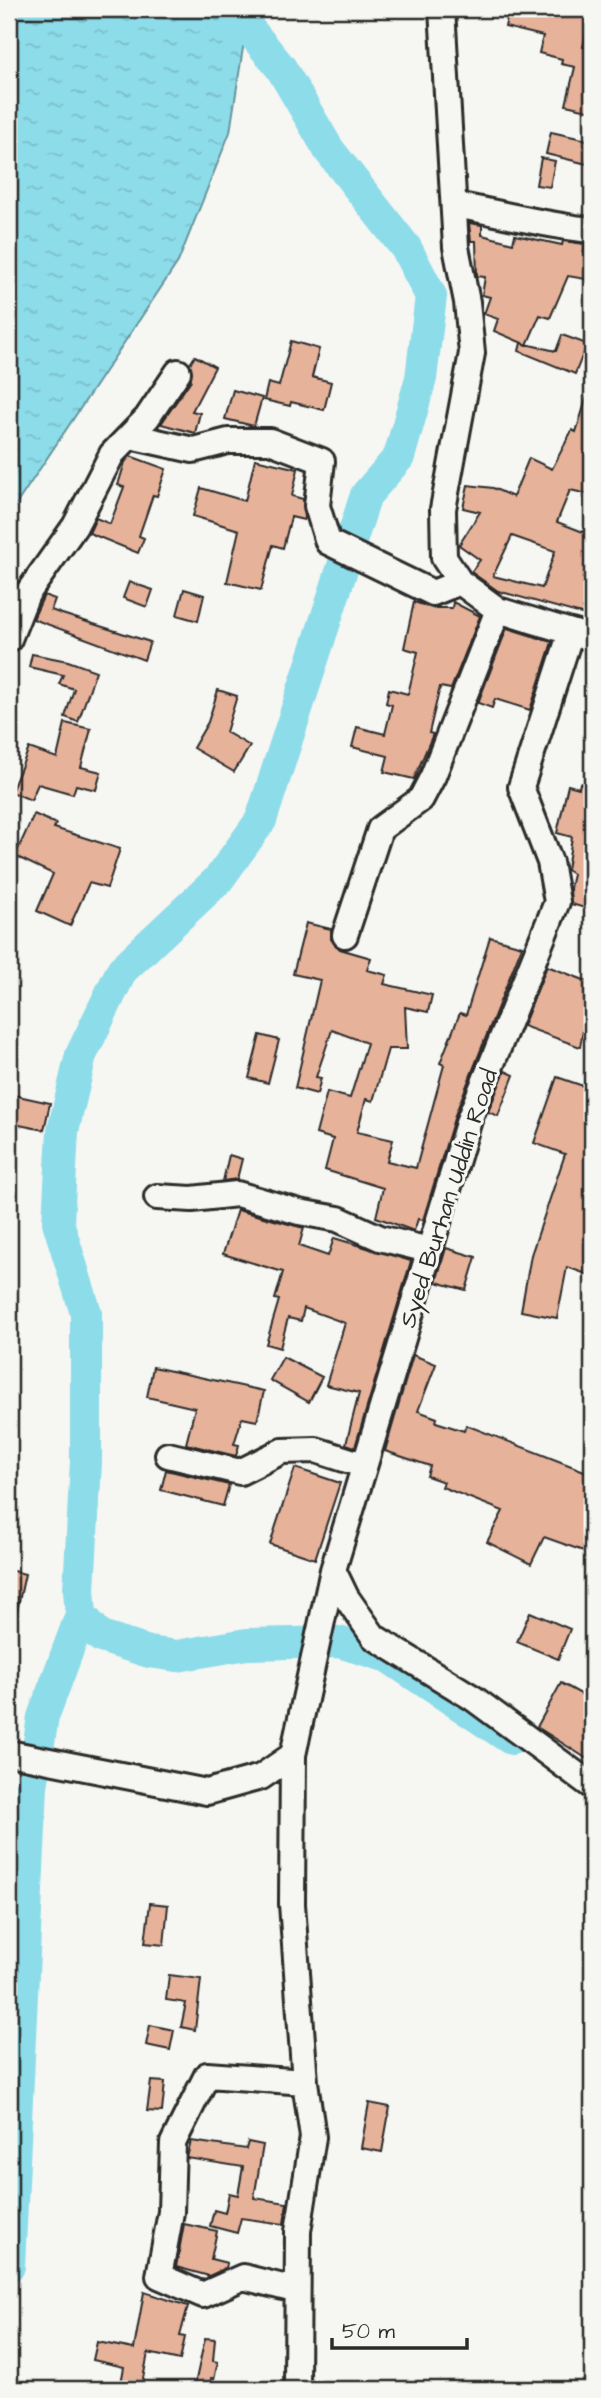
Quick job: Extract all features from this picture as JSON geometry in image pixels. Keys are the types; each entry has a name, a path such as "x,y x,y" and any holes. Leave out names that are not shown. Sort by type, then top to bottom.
{"street":[{"path":"442,9 456,247 467,302 472,353 443,509 444,558 460,582 498,610 582,635"},
{"path":"455,205 501,213 552,227 592,230"},
{"path":"9,639 27,594 75,526 112,454 147,418 178,372"},
{"path":"130,436 193,450 228,441 270,441 323,461 317,506 328,542 433,593 460,582"},
{"path":"345,935 380,829 421,799 433,776 498,610"},
{"name":"Syed Burhan Uddin Road","path":"297,2389 295,2290 298,2231 313,2137 292,1904 293,1755 331,1577 469,1120 557,902 551,862 521,787 582,635"},
{"path":"157,1197 192,1199 237,1194 299,1212 338,1219 380,1238 429,1250"},
{"path":"168,1455 240,1472 282,1451 316,1450 363,1465"},
{"path":"331,1577 374,1637 473,1698 592,1786"},
{"path":"9,1753 207,1792 261,1777 293,1755"},
{"path":"295,2290 243,2277 203,2295 159,2276 171,2212 173,2143 207,2075 306,2082"}],"water":[{"path":"9,9 249,9 230,132 178,262 9,515"}],"building":[{"path":"509,9 540,14 542,9 592,9 583,47 592,48 592,111 566,105 575,67 561,64 562,59 539,53 543,36 505,27"},
{"path":"551,132 592,141 587,164 546,154"},
{"path":"541,158 555,161 550,187 536,185"},
{"path":"469,223 482,225 482,235 513,243 515,235 562,245 563,241 585,244 583,255 592,256 592,280 568,276 550,318 540,315 527,345 494,331 498,319 484,314 490,297 482,295 485,277 477,276 476,241 471,241"},
{"path":"562,335 587,344 575,374 519,351 521,343 556,351"},
{"path":"291,341 319,349 312,377 331,382 324,410 291,402 290,406 264,400 268,383 279,386"},
{"path":"195,356 215,367 192,411 200,413 195,433 161,424 191,380 190,364"},
{"path":"233,390 262,398 254,426 225,419"},
{"path":"589,390 592,390 592,495 570,490 557,522 591,535 587,553 592,556 583,578 586,579 584,587 592,589 592,617 498,591 471,572 480,560 459,545 480,512 463,508 468,485 493,488 513,497 529,458 552,469 572,430 576,432","holes":["512,536 555,551 542,588 493,576"]},
{"path":"130,456 166,469 157,496 153,495 139,536 144,538 138,553 89,533 96,518 110,524 124,487 118,485 125,462"},
{"path":"255,459 298,469 292,496 303,499 305,518 291,517 283,548 273,545 261,590 227,582 239,530 193,516 201,488 245,501"},
{"path":"129,582 153,590 147,607 123,598"},
{"path":"184,589 204,595 198,621 177,615"},
{"path":"44,595 55,599 51,610 150,642 144,660 33,619"},
{"path":"414,602 432,608 452,608 453,602 480,616 451,689 440,687 429,733 433,734 414,779 384,772 388,756 352,747 357,727 385,734 392,705 386,703 389,689 408,694 418,652 404,648"},
{"path":"507,628 552,642 530,710 495,699 492,708 478,703"},
{"path":"32,654 68,661 96,671 78,722 65,717 74,689 59,684 63,675 29,667"},
{"path":"218,690 237,696 226,732 250,746 234,772 193,748 208,722"},
{"path":"65,723 91,729 81,767 101,772 96,790 76,785 73,794 38,784 31,800 11,792 29,748 57,758"},
{"path":"580,783 592,786 592,910 571,904 573,874 567,870 572,837 557,833 568,785 579,788"},
{"path":"34,814 56,824 54,828 120,849 107,888 89,883 70,926 37,911 53,874 15,856"},
{"path":"306,923 331,929 331,939 340,949 371,958 367,970 387,975 384,984 432,995 428,1012 405,1007 407,1049 388,1049 373,1101 366,1099 357,1132 393,1140 387,1161 416,1168 444,1065 440,1063 460,1013 466,1015 490,937 522,946 455,1115 423,1220 418,1219 414,1231 376,1217 383,1188 325,1170 333,1139 316,1134 327,1092 350,1098 367,1043 332,1030 316,1077 321,1078 317,1094 295,1088 320,980 293,974"},
{"path":"547,966 592,983 580,1047 523,1026"},
{"path":"260,1035 279,1040 268,1083 249,1078"},
{"path":"505,1071 514,1075 498,1116 488,1112"},
{"path":"557,1077 592,1089 592,1276 567,1267 557,1318 521,1311 531,1255 565,1154 534,1143"},
{"path":"9,1094 50,1103 44,1130 9,1123"},
{"path":"229,1155 242,1159 237,1179 223,1181"},
{"path":"237,1210 304,1228 299,1246 328,1256 334,1238 411,1261 355,1447 346,1444 359,1393 326,1385 345,1323 304,1308 301,1321 288,1318 280,1348 266,1344 279,1300 275,1299 283,1272 223,1254"},
{"path":"446,1248 476,1257 466,1290 436,1282"},
{"path":"413,1355 436,1364 418,1411 437,1418 436,1422 464,1431 466,1425 592,1474 592,1533 586,1552 544,1537 531,1564 487,1542 503,1511 442,1487 444,1482 427,1476 430,1466 385,1451"},
{"path":"283,1357 322,1377 309,1402 270,1380"},
{"path":"153,1367 264,1391 257,1421 242,1418 234,1444 239,1445 236,1456 186,1444 195,1408 147,1397"},
{"path":"295,1468 340,1483 315,1559 270,1544"},
{"path":"166,1470 229,1485 223,1506 161,1490"},
{"path":"9,1570 25,1574 15,1620 9,1619"},
{"path":"530,1612 570,1629 558,1659 517,1642"},
{"path":"561,1683 592,1700 592,1762 537,1727"},
{"path":"150,1903 168,1905 164,1945 145,1943"},
{"path":"169,1975 201,1979 195,2030 181,2027 186,2003 166,2000"},
{"path":"150,2025 174,2030 170,2050 146,2045"},
{"path":"151,2081 165,2082 162,2112 147,2111"},
{"path":"369,2103 390,2107 382,2152 361,2148"},
{"path":"191,2141 246,2149 248,2142 263,2145 254,2198 287,2203 284,2224 241,2218 237,2233 210,2226 214,2210 225,2213 229,2193 238,2195 243,2167 187,2158"},
{"path":"184,2224 217,2231 211,2259 227,2263 226,2268 209,2276 176,2267"},
{"path":"144,2292 188,2306 180,2336 185,2337 180,2360 148,2353 141,2389 120,2389 124,2367 93,2360 97,2342 134,2349"},
{"path":"205,2338 215,2339 213,2361 218,2362 214,2379 211,2378 210,2389 194,2389"}],"waterway":[{"path":"233,9 281,68 329,150 406,248 431,296 421,378 399,457 366,495 261,820 218,880 122,970 81,1055 63,1131 58,1222 86,1313 86,1462 79,1589 81,1615 101,1637 149,1652 177,1656 247,1644 339,1642 388,1657 511,1739"},
{"path":"9,2266 32,1786 43,1717 81,1615"}]}
